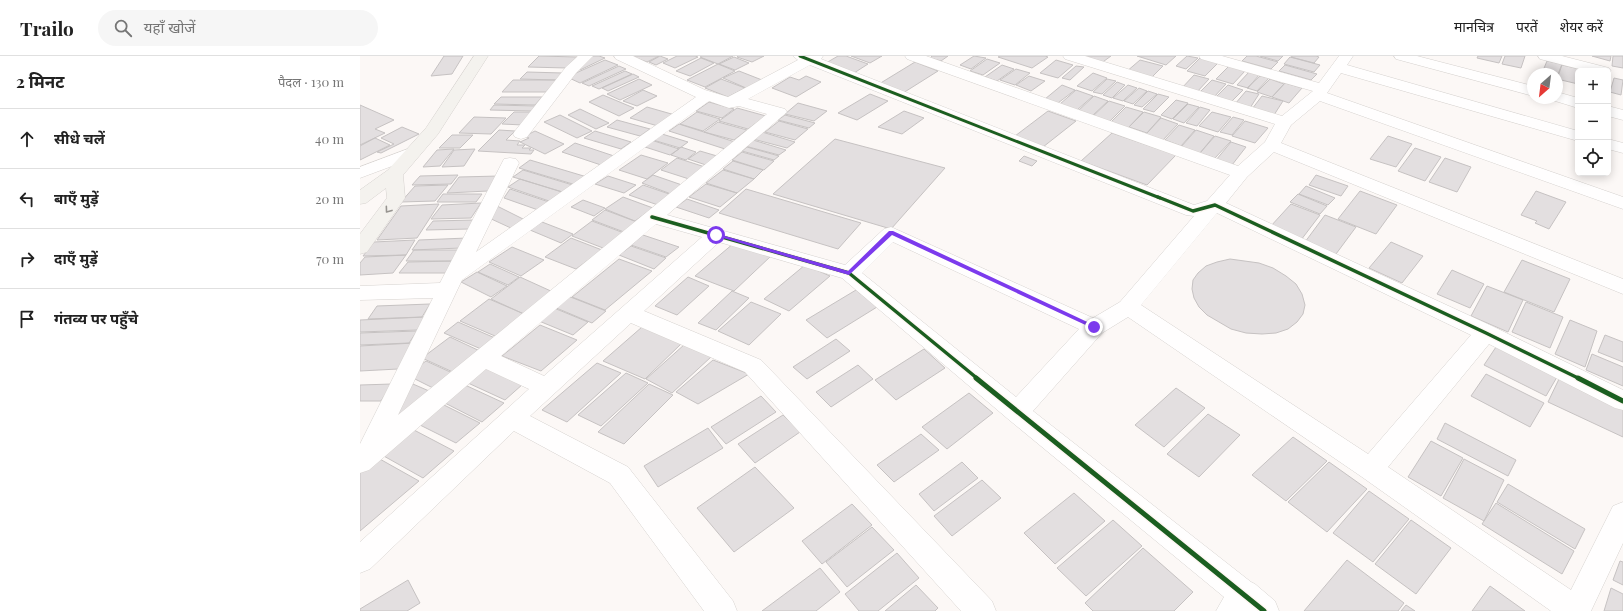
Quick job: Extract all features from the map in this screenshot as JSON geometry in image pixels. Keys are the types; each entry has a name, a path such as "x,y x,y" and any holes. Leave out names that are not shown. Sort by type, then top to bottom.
{"main road":[{"path":"360,199 394,174 432,131 481,56"},
{"path":"360,248 396,198 394,174"}],"street":[{"path":"521,134 571,70 586,56"},
{"path":"364,459 779,112 739,101 729,103 707,96 621,56"},
{"path":"912,56 1241,173"},
{"path":"1070,56 1114,64 1284,122"},
{"path":"1206,56 1228,59 1623,203"},
{"path":"1401,56 1527,89"},
{"path":"1545,56 1593,68"},
{"path":"729,103 809,57 1193,211 1215,205 1486,333 1623,401"},
{"path":"1017,412 1094,327 1128,307 1241,173 1272,145 1284,122 1320,92 1342,62 1575,135"},
{"path":"360,293 451,284 707,96"},
{"path":"1563,99 1575,102"},
{"path":"1611,112 1623,114"},
{"path":"1272,145 1623,287"},
{"path":"1611,145 1623,148"},
{"path":"360,173 413,152"},
{"path":"364,459 510,163"},
{"path":"652,217 849,273 1247,605"},
{"path":"849,273 891,233 1094,327"},
{"path":"360,560 512,418 716,235"},
{"path":"1128,307 1371,469 1576,611 1623,514"},
{"path":"628,313 753,366 981,611"},
{"path":"1371,469 1486,333"},
{"path":"484,358 547,387"},
{"path":"512,418 618,475 716,609"}],"building":[{"path":"444,56 463,56 452,74 431,76"},
{"path":"539,56 577,57 567,68 528,67"},
{"path":"591,56 605,58 580,70 576,69"},
{"path":"659,56 647,62 633,57"},
{"path":"660,56 668,59 656,65 649,62"},
{"path":"677,56 698,57 675,68 663,63"},
{"path":"733,56 718,64 700,57"},
{"path":"764,56 752,62 737,57"},
{"path":"838,56 846,56 868,64 854,73 826,63"},
{"path":"851,56 882,56 870,63"},
{"path":"932,56 948,56 941,61 930,58"},
{"path":"974,56 986,58 971,69 960,65"},
{"path":"1074,56 1111,56 1100,64"},
{"path":"1137,56 1176,56 1166,65"},
{"path":"1187,56 1198,58 1186,69 1176,66"},
{"path":"1247,56 1256,56 1278,62 1271,69 1242,61"},
{"path":"1260,56 1283,56 1278,61"},
{"path":"1478,56 1502,56 1499,63 1477,58"},
{"path":"1505,56 1525,56 1521,68 1502,64"},
{"path":"1592,56 1611,56 1610,61"},
{"path":"1613,56 1623,56 1623,68 1612,66"},
{"path":"734,57 749,63 735,70 719,64"},
{"path":"998,57 1048,57 1032,68"},
{"path":"1290,57 1320,65 1314,72 1284,64"},
{"path":"1291,57 1319,57 1314,63"},
{"path":"701,58 714,63 690,76 676,71"},
{"path":"1200,58 1218,63 1205,76 1187,71"},
{"path":"987,59 1000,63 983,75 970,71"},
{"path":"605,60 618,65 580,83 567,77"},
{"path":"1056,60 1073,65 1058,78 1040,73"},
{"path":"1140,60 1163,66 1150,79 1126,72"},
{"path":"1547,61 1562,64 1560,68 1544,68"},
{"path":"915,62 938,71 903,93 879,84"},
{"path":"718,64 735,71 705,87 687,80"},
{"path":"1002,65 1014,69 997,81 985,77"},
{"path":"1285,65 1317,74 1311,80 1279,71"},
{"path":"1562,65 1575,68 1575,83 1563,80 1563,68 1561,68"},
{"path":"619,66 626,69 589,86 582,83"},
{"path":"1076,66 1084,67 1070,80 1062,78"},
{"path":"1229,66 1245,71 1233,84 1216,79"},
{"path":"1016,69 1030,73 1015,85 1000,80"},
{"path":"625,71 632,74 599,89 592,86"},
{"path":"739,71 762,80 746,88 723,78"},
{"path":"527,72 563,73 557,80 520,79"},
{"path":"1249,72 1259,75 1248,88 1237,85"},
{"path":"1093,73 1107,78 1092,91 1077,86"},
{"path":"633,74 639,77 608,91 602,88"},
{"path":"1194,75 1209,79 1196,93 1181,89"},
{"path":"806,76 821,82 796,97 772,88 790,77 799,80"},
{"path":"1029,76 1045,81 1031,91 1016,85"},
{"path":"1260,76 1269,78 1257,91 1247,88"},
{"path":"1614,78 1623,80 1621,95 1611,92"},
{"path":"639,79 652,85 620,100 607,94"},
{"path":"721,79 745,88 728,97 705,88"},
{"path":"1107,79 1116,81 1102,94 1093,92"},
{"path":"1270,79 1284,84 1272,97 1257,92"},
{"path":"513,80 557,80 546,92 502,92"},
{"path":"1212,80 1226,84 1214,97 1199,93"},
{"path":"1117,82 1125,85 1112,98 1103,95"},
{"path":"1285,83 1302,88 1289,103 1272,97"},
{"path":"1062,85 1075,90 1058,103 1045,99"},
{"path":"1128,85 1137,88 1123,101 1113,98"},
{"path":"1228,85 1243,90 1230,103 1215,98"},
{"path":"1139,88 1147,91 1133,104 1124,101"},
{"path":"643,90 657,96 637,106 623,101"},
{"path":"1076,90 1093,96 1077,110 1060,104"},
{"path":"1148,91 1157,94 1142,107 1134,105"},
{"path":"1246,91 1259,94 1250,108 1235,104"},
{"path":"870,94 888,101 857,120 838,113"},
{"path":"1158,94 1169,97 1154,112 1143,109"},
{"path":"603,95 634,108 619,116 589,102"},
{"path":"1094,96 1108,101 1092,116 1078,111"},
{"path":"1262,96 1283,101 1274,115 1252,109"},
{"path":"501,97 542,97 535,105 494,104"},
{"path":"1176,100 1188,103 1172,119 1161,115"},
{"path":"1109,101 1125,106 1109,122 1092,117"},
{"path":"709,102 734,109 722,118 696,111"},
{"path":"798,103 827,111 814,121 785,114"},
{"path":"1188,104 1199,107 1184,123 1173,119"},
{"path":"360,105 394,120 375,129 385,133 360,145"},
{"path":"494,105 536,106 532,111 490,110"},
{"path":"647,107 675,115 658,126 630,118"},
{"path":"1126,107 1143,112 1128,128 1111,122"},
{"path":"1200,107 1210,110 1197,126 1186,123"},
{"path":"737,108 766,116 748,129 719,121"},
{"path":"580,109 609,123 596,129 568,115"},
{"path":"904,111 924,118 902,134 878,127"},
{"path":"1048,111 1076,121 1043,147 1015,136"},
{"path":"514,112 533,112 523,125 502,124"},
{"path":"697,112 720,119 703,131 680,124"},
{"path":"1144,112 1161,117 1147,133 1129,127"},
{"path":"1212,112 1231,117 1218,132 1199,126"},
{"path":"560,115 592,131 577,138 544,122"},
{"path":"785,115 815,123 809,128 778,120"},
{"path":"474,117 506,118 491,134 459,133"},
{"path":"1233,117 1244,120 1232,135 1220,132"},
{"path":"1161,118 1178,124 1163,140 1146,134"},
{"path":"617,120 650,129 640,136 607,127"},
{"path":"779,121 808,129 795,140 765,132"},
{"path":"1245,121 1268,128 1255,143 1232,136"},
{"path":"718,122 747,130 734,140 704,132"},
{"path":"679,124 735,142 725,149 669,131"},
{"path":"1179,125 1195,130 1181,146 1165,140"},
{"path":"402,127 419,134 381,153 377,152 394,144 381,138"},
{"path":"499,130 515,131 506,140 520,141 517,145 525,145 522,148 531,148 529,150 534,150 531,154 478,151"},
{"path":"1196,130 1214,136 1200,153 1181,147"},
{"path":"535,131 564,144 545,154 520,142 529,138 525,136"},
{"path":"595,131 631,142 621,149 584,138"},
{"path":"762,132 795,142 787,148 753,139"},
{"path":"1112,133 1176,155 1147,185 1081,161"},
{"path":"662,134 688,142 680,148 653,140"},
{"path":"452,135 473,135 460,148 439,148"},
{"path":"1215,136 1231,141 1215,158 1200,153"},
{"path":"1388,136 1412,144 1396,167 1370,159"},
{"path":"375,138 390,145 360,160 360,146"},
{"path":"835,139 945,168 891,229 773,194"},
{"path":"651,140 679,149 670,155 642,146"},
{"path":"753,140 786,150 779,155 745,146"},
{"path":"1231,142 1246,147 1232,165 1216,160"},
{"path":"575,143 614,156 601,165 562,152"},
{"path":"681,147 696,152 686,160 671,155"},
{"path":"747,147 779,156 774,160 742,151"},
{"path":"1415,148 1441,157 1425,181 1398,171"},
{"path":"454,149 440,166 423,167 437,150"},
{"path":"475,149 464,166 442,167 454,150"},
{"path":"700,151 717,156 706,165 688,159"},
{"path":"742,152 774,161 764,170 732,160"},
{"path":"641,155 668,163 647,179 619,170"},
{"path":"1024,156 1037,161 1032,166 1019,161"},
{"path":"677,158 705,167 689,179 661,170"},
{"path":"1445,158 1471,167 1457,192 1429,182"},
{"path":"530,160 587,177 576,185 519,168"},
{"path":"733,161 763,170 754,179 723,169"},
{"path":"523,170 576,186 566,193 513,177"},
{"path":"723,170 754,179 737,193 706,183"},
{"path":"458,175 451,184 412,185 420,176"},
{"path":"653,175 682,185 671,194 642,183"},
{"path":"1316,175 1348,186 1341,196 1309,185"},
{"path":"499,176 488,191 447,193 459,177"},
{"path":"608,176 636,185 624,193 595,184"},
{"path":"520,179 565,193 552,202 508,187"},
{"path":"706,184 737,193 720,207 689,197"},
{"path":"448,185 435,201 401,202 415,186"},
{"path":"643,185 672,195 658,205 629,195"},
{"path":"1306,186 1335,198 1328,205 1299,194"},
{"path":"510,189 552,203 541,211 504,198"},
{"path":"746,189 861,223 838,249 719,213"},
{"path":"1360,191 1397,205 1376,234 1338,219"},
{"path":"1536,191 1566,202 1549,229 1535,223 1537,221 1521,215"},
{"path":"443,194 482,194 476,202 437,202"},
{"path":"1298,194 1327,206 1320,214 1290,202"},
{"path":"623,197 653,208 635,221 605,209"},
{"path":"687,199 719,210 709,218 676,207"},
{"path":"583,200 605,208 594,216 571,207"},
{"path":"481,203 471,218 431,219 442,205"},
{"path":"439,204 417,238 377,240 401,206"},
{"path":"1291,204 1320,215 1301,240 1270,227"},
{"path":"497,206 527,221 513,229 487,217"},
{"path":"605,210 637,222 624,232 592,220"},
{"path":"1325,215 1356,227 1336,254 1305,242"},
{"path":"475,220 469,229 426,230 433,221"},
{"path":"592,221 624,233 603,248 572,236"},
{"path":"542,222 573,234 561,243 530,230"},
{"path":"643,235 679,247 666,257 631,245"},
{"path":"467,238 461,248 412,250 419,240"},
{"path":"571,238 602,250 576,269 545,257"},
{"path":"415,240 406,255 363,256 374,242"},
{"path":"1391,242 1423,256 1402,283 1369,268"},
{"path":"734,243 771,256 734,291 695,276"},
{"path":"631,246 666,258 654,269 619,255"},
{"path":"512,247 544,260 521,276 489,262"},
{"path":"414,250 463,250 455,261 406,261"},
{"path":"406,255 393,273 360,275 360,263 365,257"},
{"path":"619,259 652,271 605,310 572,297"},
{"path":"1230,259 1259,263 1273,268 1296,284 1302,294 1305,305 1303,314 1297,322 1288,329 1276,333 1246,333 1231,329 1207,315 1199,307 1194,298 1192,289 1193,280 1206,266"},
{"path":"1522,260 1570,279 1554,312 1504,292"},
{"path":"457,261 449,273 399,273 408,262"},
{"path":"490,264 519,277 508,285 478,272"},
{"path":"805,265 830,276 789,311 764,299"},
{"path":"1452,270 1484,284 1470,308 1437,294"},
{"path":"477,272 507,286 491,297 461,282"},
{"path":"520,277 553,292 524,314 491,299"},
{"path":"688,277 709,286 677,315 655,306"},
{"path":"1487,286 1523,300 1508,332 1471,316"},
{"path":"856,290 877,307 827,338 806,320"},
{"path":"732,291 749,298 716,330 698,323"},
{"path":"568,296 606,311 592,323 554,307"},
{"path":"489,299 524,314 495,336 460,321"},
{"path":"751,302 781,314 749,345 718,331"},
{"path":"1526,302 1563,317 1550,348 1512,332"},
{"path":"430,304 422,317 368,319 377,306"},
{"path":"554,308 588,322 573,335 539,321"},
{"path":"425,317 417,330 360,332 360,320"},
{"path":"1570,320 1597,331 1585,367 1555,354"},
{"path":"458,322 495,338 481,349 444,333"},
{"path":"540,325 577,340 541,371 502,356"},
{"path":"642,327 682,343 645,379 603,361"},
{"path":"417,331 409,343 360,345 360,333"},
{"path":"1605,335 1623,342 1623,362 1598,352"},
{"path":"450,337 482,352 455,373 422,358"},
{"path":"836,339 850,351 807,379 793,367"},
{"path":"414,343 398,369 360,371 360,346"},
{"path":"685,344 711,357 672,393 646,379"},
{"path":"1496,347 1557,377 1546,396 1484,365"},
{"path":"924,349 945,368 896,400 875,380"},
{"path":"1592,354 1623,367 1623,386 1586,370"},
{"path":"713,360 749,374 698,404 676,392"},
{"path":"426,361 459,376 439,391 407,375"},
{"path":"597,363 621,373 567,422 542,410"},
{"path":"858,365 873,379 831,407 816,392"},
{"path":"486,368 523,384 505,400 468,383"},
{"path":"626,373 648,383 601,426 578,415"},
{"path":"1486,374 1544,403 1530,427 1471,396"},
{"path":"1559,379 1623,407 1623,437 1548,402"},
{"path":"406,381 436,394 381,430"},
{"path":"392,384 381,401 360,401 360,385"},
{"path":"649,384 673,395 624,444 598,432"},
{"path":"465,385 504,403 482,422 443,402"},
{"path":"1176,388 1205,408 1164,447 1135,425"},
{"path":"969,393 993,413 947,449 922,427"},
{"path":"761,396 776,412 726,444 711,427"},
{"path":"440,403 480,423 456,443 416,423"},
{"path":"1208,414 1240,435 1199,477 1167,454"},
{"path":"783,415 800,432 755,463 738,444"},
{"path":"1445,423 1516,460 1508,476 1437,439"},
{"path":"708,428 723,448 658,487 644,466"},
{"path":"414,430 454,451 423,478 382,455"},
{"path":"921,434 939,450 894,482 877,465"},
{"path":"1293,437 1327,461 1286,501 1252,475"},
{"path":"1431,441 1463,458 1441,496 1408,477"},
{"path":"378,458 419,481 360,531 360,473"},
{"path":"1464,459 1504,480 1484,521 1443,498"},
{"path":"962,462 978,478 934,511 919,494"},
{"path":"1329,462 1367,489 1327,532 1288,502"},
{"path":"755,467 794,508 734,552 697,508"},
{"path":"982,480 1001,498 952,536 934,516"},
{"path":"1508,484 1585,529 1575,549 1497,502"},
{"path":"1369,491 1409,519 1373,562 1333,533"},
{"path":"1074,493 1105,521 1055,564 1024,533"},
{"path":"1496,503 1574,551 1562,574 1482,524"},
{"path":"852,504 872,525 822,564 802,541"},
{"path":"1113,520 1142,546 1086,596 1057,568"},
{"path":"1411,520 1451,548 1416,594 1375,564"},
{"path":"872,527 894,550 847,587 826,562"},
{"path":"1143,548 1193,592 1174,611 1093,611 1085,603"},
{"path":"897,553 919,578 878,611 859,611 845,594"},
{"path":"1347,560 1404,603 1398,611 1304,611"},
{"path":"1620,561 1623,562 1623,585 1613,580"},
{"path":"820,568 840,592 816,611 762,611"},
{"path":"408,580 420,603 407,611 360,611 360,609"},
{"path":"916,585 938,608 935,611 885,611"},
{"path":"1490,586 1525,611 1472,611"},
{"path":"1611,588 1623,594 1623,611 1604,611"},
{"path":"1406,605 1415,611 1401,611"}],"cycle path":[{"path":"800,56 1193,211 1215,205 1486,333 1623,401"},
{"path":"652,217 849,273 1017,412 1264,611"}],"route":[{"path":"716,235 849,273 891,233 1094,327"}]}
